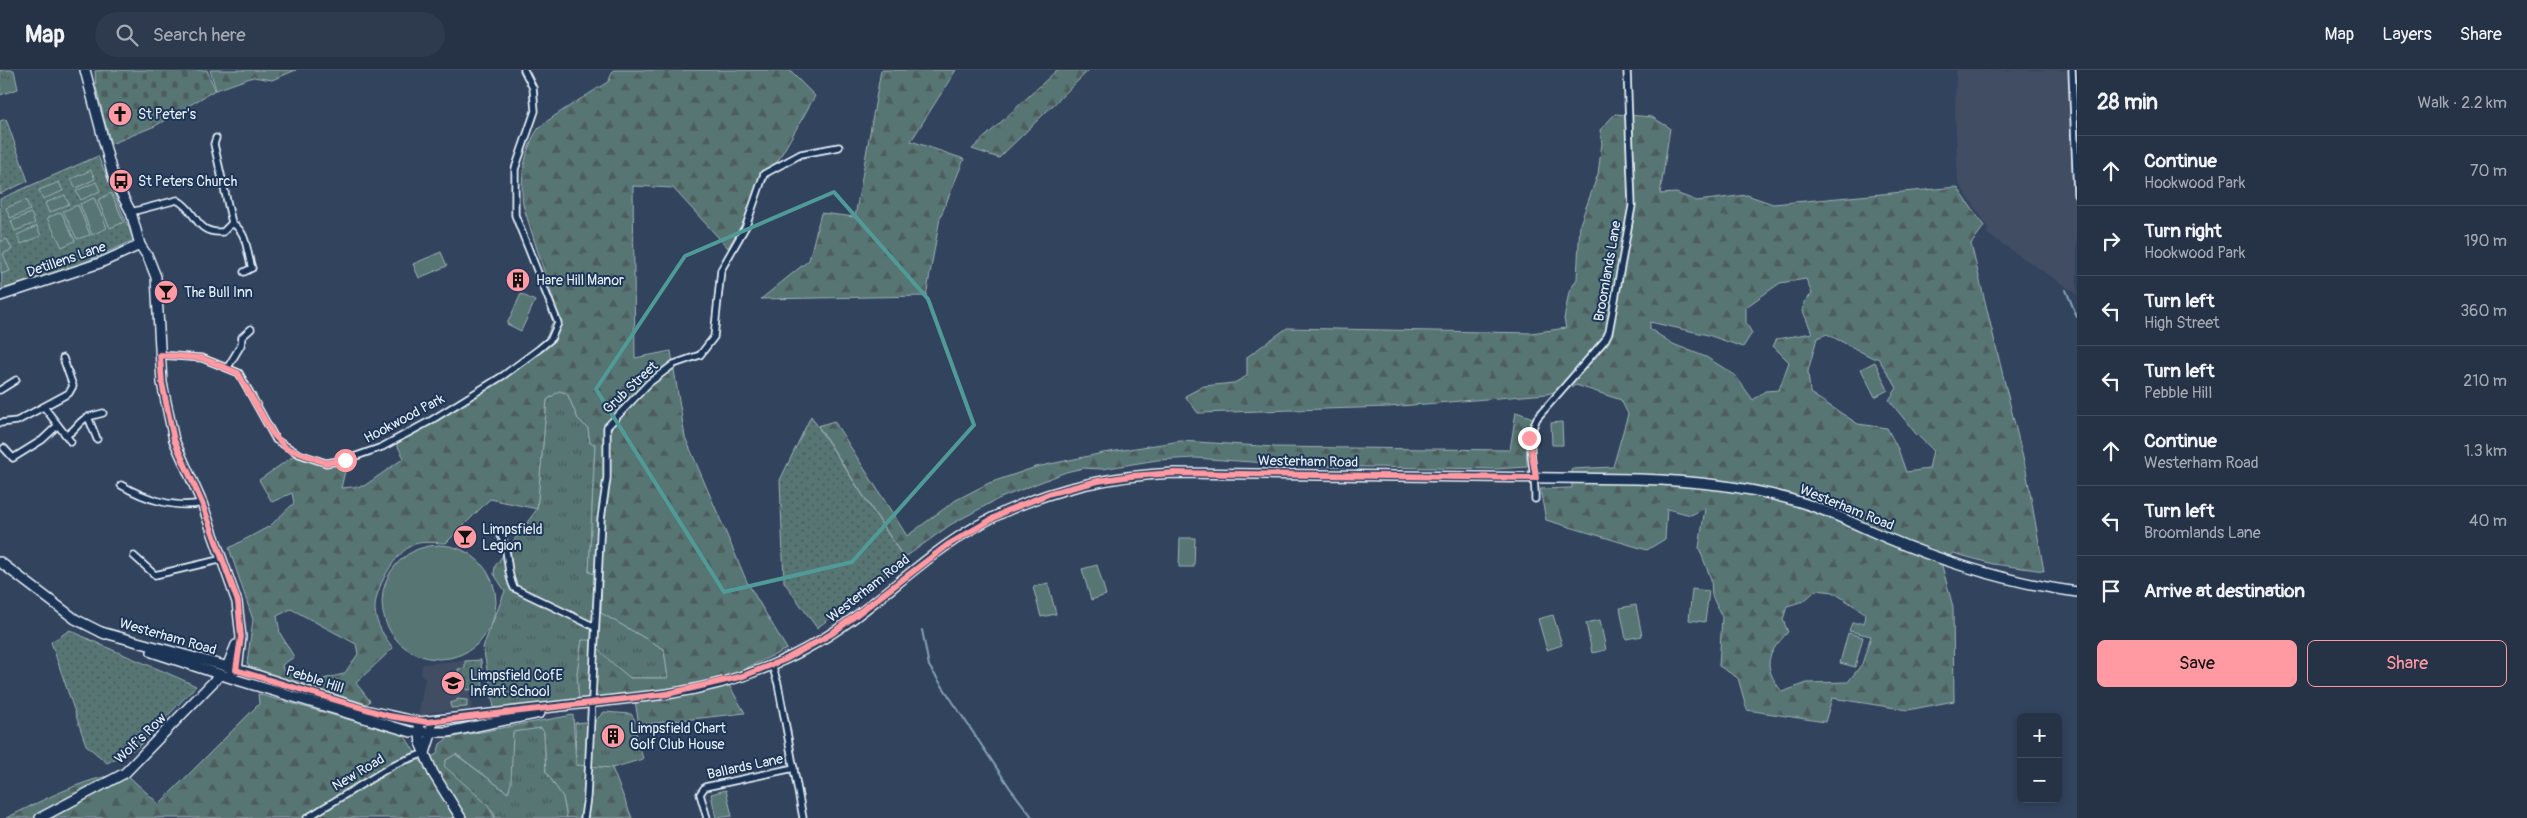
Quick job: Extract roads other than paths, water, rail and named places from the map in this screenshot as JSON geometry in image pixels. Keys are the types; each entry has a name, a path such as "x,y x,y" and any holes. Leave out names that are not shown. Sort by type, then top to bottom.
{"main road":[{"path":"85,70 114,180 131,212 140,245 148,257 156,277 162,383 174,440 202,503 238,602 241,630 236,670"},
{"name":"Detillens Lane","path":"0,296 100,263 140,245"},
{"name":"Westerham Road","path":"420,734 432,734 579,706 699,688 772,665 831,634 935,554 976,527 1035,499 1074,486 1115,478 1174,473 1683,481 1752,490 1825,511 1888,539 1964,567 2028,584 2077,592"},
{"name":"Westerham Road","path":"0,562 75,619 101,632 225,673"},
{"path":"225,673 241,630"},
{"name":"Pebble Hill","path":"225,673 236,670 365,710 425,722"},
{"name":"Pebble Hill","path":"225,673 420,734"},
{"name":"Wolf's Row","path":"40,818 126,773 225,673"},
{"name":"Westerham Road","path":"425,722 562,705 579,706"},
{"path":"425,722 420,734 420,742 433,773 461,818"},
{"path":"425,722 432,734 425,753"}],"street":[{"name":"Hookwood Park","path":"160,355 202,358 228,367 238,373 272,433 286,448 326,463 345,460 382,447 430,421 504,375 548,342 558,323 515,215 515,169 535,111 533,88 524,70"},
{"name":"Broomlands Lane","path":"1535,499 1536,478 1529,438 1534,424 1605,340 1609,332 1621,276 1626,229 1632,206 1627,70"},
{"path":"2072,70 2077,195"},
{"path":"216,138 214,144 232,223 240,228 244,235 252,268 244,272"},
{"name":"Grub Street","path":"584,818 592,704 601,519 607,478 607,427 649,383 674,364 700,355 714,337 721,270 746,226 764,174 801,154 839,147"},
{"path":"131,212 177,200 187,206 200,225 211,233 223,232 232,223"},
{"path":"228,367 241,345 242,337 251,329"},
{"path":"0,423 17,421 44,408 68,393 73,386 63,358"},
{"path":"0,390 16,380"},
{"path":"44,408 56,426 71,442"},
{"path":"66,435 72,432 81,420 103,412"},
{"path":"88,417 98,439"},
{"path":"4,448 13,458 42,440 56,426"},
{"path":"121,485 166,503 187,506 202,503"},
{"path":"500,534 504,540 508,576 514,588 595,627"},
{"path":"134,556 156,575 222,559"},
{"name":"Ballards Lane","path":"772,665 778,682 803,818"},
{"name":"New Road","path":"307,818 395,764 425,753"},
{"name":"Ballards Lane","path":"707,818 700,794 700,790 705,786 794,768"}],"waterway":[{"path":"2066,290 2077,317"},
{"path":"922,630 929,666 1010,788 1033,818"}],"place":[{"name":"St Peter's","path":"120,114"},
{"name":"St Peters Church","path":"121,181"},
{"name":"Hare Hill Manor","path":"518,280"},
{"name":"The Bull Inn","path":"166,292"},
{"name":"Limpsfield Legion","path":"465,537"},
{"name":"Limpsfield CofE Infant School","path":"453,683"},
{"name":"Limpsfield Chart Golf Club House","path":"613,736"}]}
